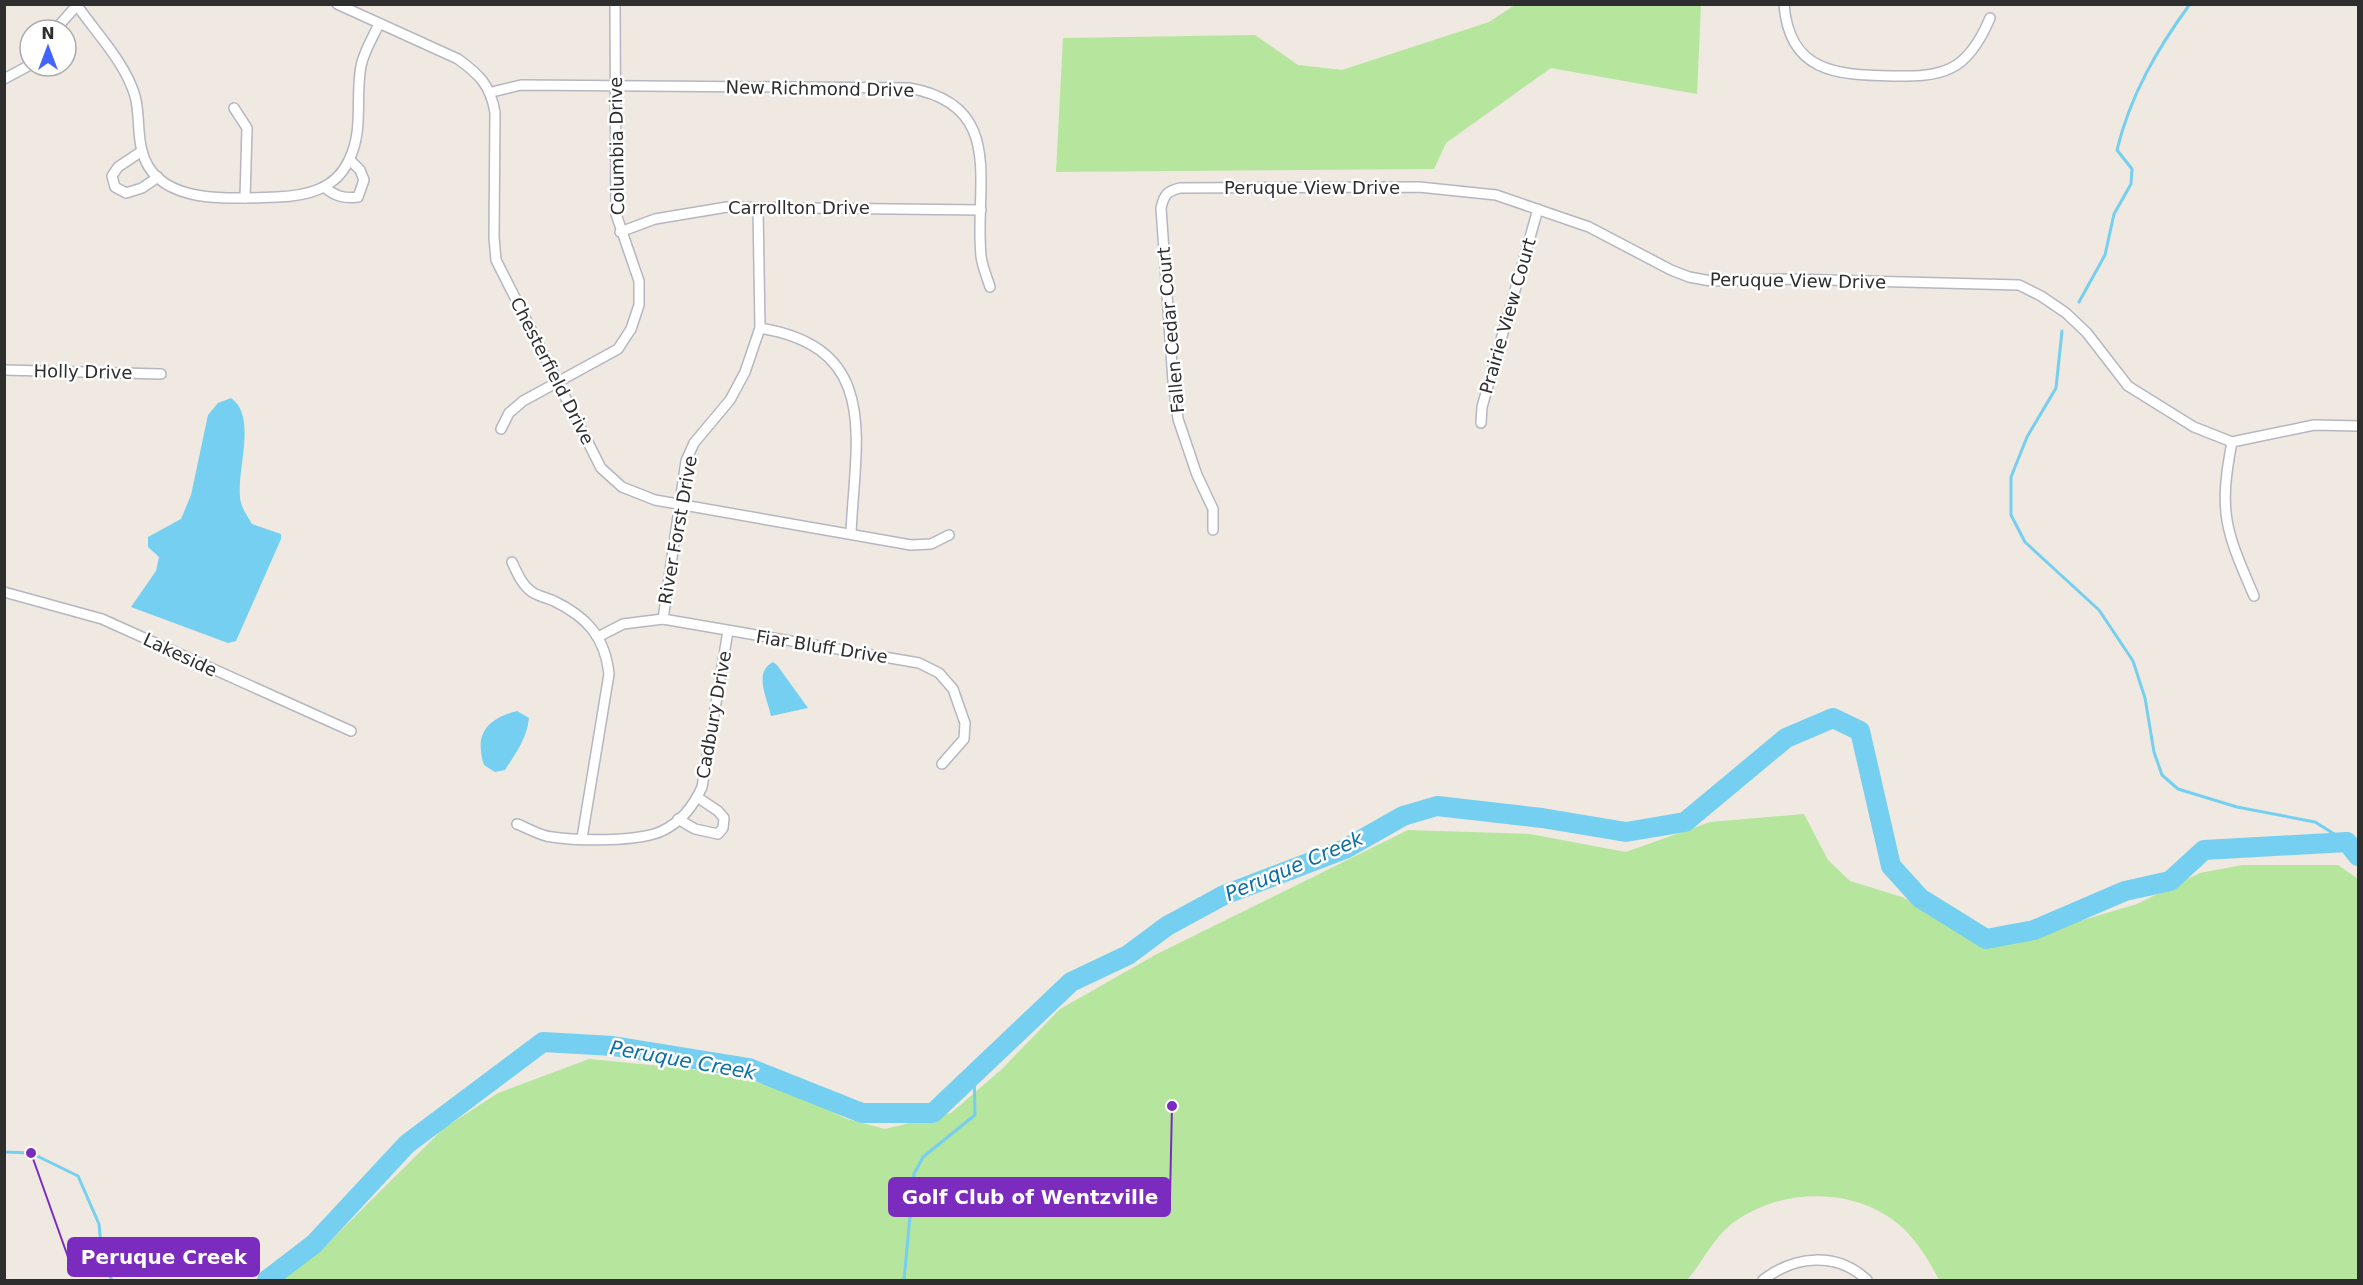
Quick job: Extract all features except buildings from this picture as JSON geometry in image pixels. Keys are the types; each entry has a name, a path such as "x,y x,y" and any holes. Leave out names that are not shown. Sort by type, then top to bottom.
{"street":[{"path":"338,4 458,59 476,72 492,92"},
{"name":"Columbia Drive","path":"501,429 509,413 523,401 618,349 631,329 639,305 639,281 620,232 616,213 615,4"},
{"path":"1784,4 1788,30 1801,51 1820,67 1851,75 1927,75 1952,68 1974,47 1990,18"},
{"path":"65,18 76,5 124,72 135,97 142,151 151,171 170,187 196,196 245,198 293,196 324,187 337,179 350,160 358,135 361,66 379,24"},
{"path":"4,79 18,71"},
{"name":"New Richmond Drive","path":"492,92 521,85 909,88 929,92 952,105 971,124 980,144 981,257 990,287"},
{"name":"Chesterfield Drive","path":"492,92 495,112 494,237 496,260 601,468 622,487 655,500 680,505 912,545 931,544 949,535"},
{"path":"234,108 246,128 245,198"},
{"path":"142,151 118,167 112,176 115,187 126,193 158,177"},
{"path":"324,187 335,195 348,199 358,197 364,180 355,164 350,160"},
{"name":"Peruque View Drive","path":"1164,196 1169,190 1180,188 1419,187 1496,195 1589,227 1671,270 1689,277 1711,281 1788,279 2019,285 2041,296 2066,313 2087,333 2128,386 2174,417 2232,442"},
{"name":"Fallen Cedar Court","path":"1164,196 1161,208 1162,249 1178,419 1197,475 1214,509 1213,530"},
{"name":"Carrollton Drive","path":"620,232 655,219 727,207 981,210"},
{"name":"River Forst Drive","path":"663,619 686,461 694,443 730,400 745,372 760,328 759,208"},
{"name":"Prairie View Court","path":"1481,423 1482,406 1538,209"},
{"path":"760,328 790,333 812,344 831,358 844,379 854,402 856,423 851,533"},
{"name":"Holly Drive","path":"4,370 161,374"},
{"path":"2254,596 2227,530 2223,507 2225,477 2232,442 2314,425 2358,426"},
{"path":"512,562 520,579 532,592 574,612 600,636 607,655 609,674 582,838"},
{"name":"Lakeside","path":"4,592 102,619 351,731"},
{"name":"Fiar Bluff Drive","path":"600,636 623,624 663,619 919,663 939,673 953,689 965,723 964,740 942,764"},
{"name":"Cadbury Drive","path":"517,824 550,837 641,837 663,831 694,805 702,787 728,631"},
{"name":"Cadbury Drive","path":"678,819 695,829 718,834 723,828 724,818 718,811 697,797"},
{"path":"1763,1281 1789,1264 1817,1260 1845,1265 1867,1281"}],"green space":[{"path":"1515,5 1701,5 1697,94 1551,68 1446,143 1434,169 1056,172 1063,38 1255,35 1298,65 1342,70 1489,22"},
{"path":"1804,814 1828,860 1850,881 1902,897 1961,928 1982,947 2023,938 2137,904 2200,873 2242,865 2338,865 2358,879 2358,1280 1939,1280 1916,1242 1887,1216 1866,1205 1819,1196 1771,1203 1749,1213 1723,1232 1687,1280 283,1280 321,1250 444,1128 498,1093 589,1059 691,1069 783,1088 847,1119 885,1129 951,1113 1002,1069 1060,1009 1157,954 1408,830 1530,834 1626,852 1710,822"}],"water":[{"path":"231,398 239,407 245,432 240,477 242,506 252,524 281,534 281,539 236,641 228,643 131,607 156,571 159,557 148,547 148,537 181,519 191,495 208,415 218,403"},
{"path":"773,662 808,708 771,716 763,679 764,672"},
{"path":"517,711 529,718 526,732 505,770 495,772 484,765 481,754 482,736 491,723 498,718"}],"waterway":[{"path":"2079,302 2105,255 2114,214 2131,184 2132,169 2117,150 2129,111 2166,38 2190,4"},
{"path":"2062,331 2056,388 2027,437 2011,477 2011,515 2025,542 2099,610 2133,661 2145,698 2154,752 2162,775 2178,789 2237,807 2315,822 2347,842"},
{"name":"Peruque Creek","path":"267,1280 314,1244 407,1144 543,1042 613,1046 749,1068 862,1113 933,1113 1071,982 1128,955 1167,926 1224,895 1345,849 1403,816 1437,806 1542,818 1626,832 1685,822 1786,738 1833,718 1860,731 1891,866 1920,898 1986,939 2034,930 2125,891 2170,881 2204,850 2347,842 2358,856"},
{"path":"904,1280 914,1174 923,1157 975,1115 974,1071"},
{"name":"Peruque Creek","path":"4,1152 31,1153 78,1176 99,1224 103,1266 112,1280"}],"place":[{"name":"Golf Club of Wentzville","path":"1172,1106"},
{"name":"Peruque Creek","path":"31,1153"}]}
